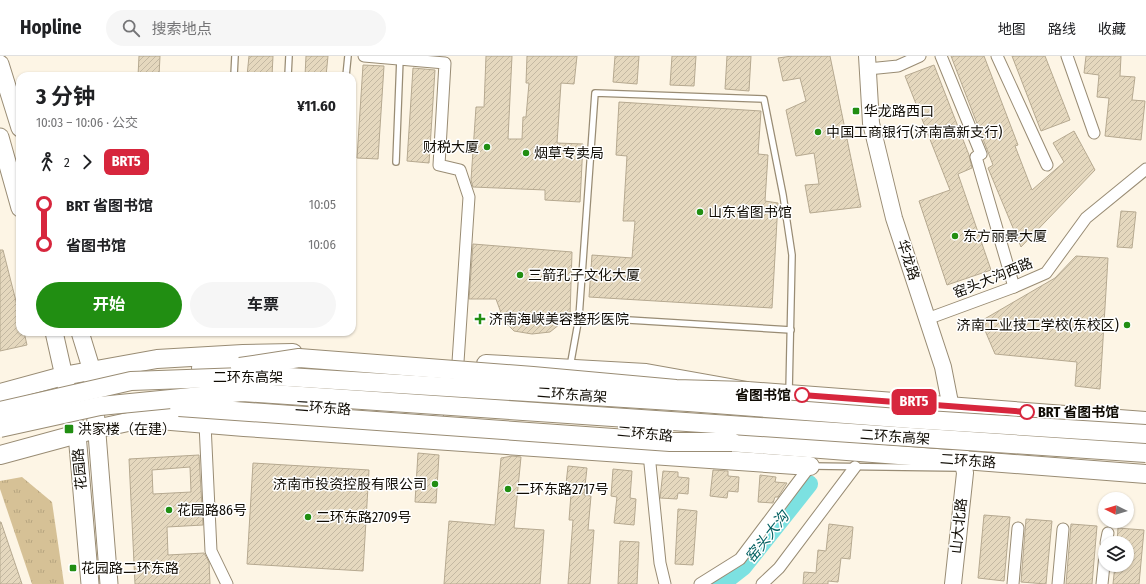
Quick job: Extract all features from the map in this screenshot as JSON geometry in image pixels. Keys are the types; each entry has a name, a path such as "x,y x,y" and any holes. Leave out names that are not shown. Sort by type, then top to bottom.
{"highway":[{"path":"0,393 63,376 157,359 242,354 325,353 646,373 747,391"},
{"path":"192,378 218,370 299,358 533,376 676,389 747,391 897,401 1146,421"},
{"path":"92,371 292,366 702,396 747,391"},
{"name":"二环东高架","path":"0,411 131,381 272,376 688,402 911,419 1146,434"},
{"name":"二环东高架","path":"0,428 100,406 242,392 1146,453"},
{"path":"128,403 670,442 732,442"},
{"name":"二环东路","path":"0,455 96,429 146,418 194,405 299,406 732,442 780,449 807,458"},
{"name":"二环东路","path":"146,418 205,424 649,454 857,459 1146,474"}],"main road":[{"name":"华龙路","path":"868,63 871,123 894,218 943,367 962,464"},
{"path":"0,64 16,115"},
{"path":"0,137 16,194"},
{"name":"花园路","path":"55,336 77,434 90,584"},
{"name":"花园路","path":"81,336 92,371 109,584"},
{"name":"山大北路","path":"949,584 962,464"},
{"name":"山大北路","path":"953,584 965,473 962,464"},
{"path":"86,535 105,533"}],"street":[{"path":"364,56 445,60 439,164 460,170 469,196 458,362"},
{"path":"868,63 898,66 920,56"},
{"path":"941,56 981,154 976,157 1014,287"},
{"path":"997,56 1048,165"},
{"path":"1067,56 1094,133"},
{"name":"窑头大沟西路","path":"927,319 1014,287 1046,273 1086,218 1146,169"},
{"path":"205,424 211,551 227,584"},
{"path":"649,454 660,563 665,584"},
{"path":"700,584 740,559 807,458"},
{"path":"762,584 779,568 857,459"},
{"path":"1013,584 1018,528"},
{"path":"1058,584 1063,529"},
{"path":"1102,584 1103,572"}],"lane":[{"path":"234,72 235,56"},
{"path":"288,72 289,56"},
{"path":"346,72 348,56"},
{"path":"396,162 400,58"},
{"path":"570,369 579,317 595,93 764,99 783,195 792,255 789,394"},
{"path":"579,317 791,330"}],"green space":[{"path":"22,477 52,502 64,584 32,584 0,489 0,481"}],"building":[{"path":"139,56 160,56 159,72 138,72"},
{"path":"249,56 273,56 272,72 247,72"},
{"path":"306,56 328,56 326,72 305,72"},
{"path":"486,56 512,56 508,139 522,139 523,117 526,117 529,83 526,83 527,56 577,56 574,84 561,83 557,143 583,144 580,202 545,200 545,190 473,187 471,180 476,107 484,107"},
{"path":"615,56 639,56 637,84 613,82"},
{"path":"672,56 696,56 694,86 670,85"},
{"path":"727,56 751,56 749,91 725,89"},
{"name":"中国工商银行(济南高新支行)","path":"792,56 830,56 861,207 810,213 805,185 819,184 814,153 796,156 786,110 806,101 800,78 783,81 778,58"},
{"path":"951,56 984,56 1018,145 1015,146 1032,190 1064,162 1053,143 1074,131 1095,170 1021,247 988,168 993,165"},
{"path":"1012,56 1045,56 1070,120 1041,131"},
{"path":"1086,56 1121,56 1120,76 1135,77 1132,100 1145,101 1141,140 1105,136 1109,98 1097,97 1099,75 1084,73"},
{"path":"363,65 384,66 378,159 357,158"},
{"path":"934,65 969,155 972,168 958,174 991,270 947,285 919,201 950,190 905,76"},
{"path":"413,68 435,70 429,163 407,161"},
{"name":"山东省图书馆","path":"619,102 761,111 758,154 768,155 765,201 778,203 772,308 589,297 592,255 632,258 635,221 623,221 627,156 616,155"},
{"path":"1121,211 1136,212 1132,248 1117,247"},
{"name":"三箭孔子文化大厦","path":"473,244 572,252 570,316 550,332 532,334 514,331 504,321 496,299 469,299"},
{"path":"0,250 3,250 16,301 16,336 25,336 27,345 0,351"},
{"path":"1076,256 1108,258 1100,389 1075,386 1077,362 995,354 981,321 1055,278"},
{"path":"418,453 439,455 436,503 415,502"},
{"name":"花园路86号","path":"199,455 203,525 167,527 168,555 204,553 209,562 210,584 135,584 129,459","holes":["190,467 191,492 153,494 152,470"]},
{"name":"二环东路2717号","path":"512,456 521,457 514,528 544,530 540,584 444,584 449,521 495,525 501,458"},
{"name":"二环东路2709号","path":"253,463 369,470 363,571 247,564"},
{"path":"568,466 587,468 584,495 591,496 588,530 594,530 590,584 568,584 573,520 569,520 571,494 565,493"},
{"path":"613,469 632,471 630,498 636,499 634,525 614,523 617,497 611,496"},
{"path":"713,470 728,471 728,476 739,477 738,492 728,491 727,498 710,496"},
{"path":"663,471 678,472 678,477 689,478 688,494 678,493 677,499 660,498"},
{"path":"760,475 776,477 775,482 787,483 778,497 775,497 773,503 758,502"},
{"path":"678,509 697,511 693,565 675,564"},
{"path":"984,515 1010,517 1004,581 978,578"},
{"path":"1026,519 1052,521 1046,584 1021,582"},
{"path":"1,522 22,584 0,584"},
{"path":"829,524 853,527 850,559 841,558 838,582 828,581 828,584 803,584 804,572 816,573 818,550 826,551"},
{"path":"1071,524 1097,526 1092,584 1066,584"},
{"path":"1118,528 1144,530 1139,584 1113,584 1114,572 1134,572 1134,536 1117,536"},
{"path":"620,541 639,542 637,584 618,584"}],"waterway":[{"name":"窑头大沟","path":"721,584 743,567 809,484"}],"bus line":[{"name":"BRT5","path":"802,395 1027,412"}],"place":[{"name":"华龙路西口","path":"856,111"},
{"name":"中国工商银行(济南高新支行)","path":"818,132"},
{"name":"财税大厦","path":"487,147"},
{"name":"烟草专卖局","path":"526,153"},
{"name":"山东省图书馆","path":"700,212"},
{"name":"东方丽景大厦","path":"955,236"},
{"name":"三箭孔子文化大厦","path":"520,275"},
{"name":"济南海峡美容整形医院","path":"480,319"},
{"name":"济南工业技工学校(东校区)","path":"1127,325"},
{"name":"省图书馆","path":"802,395"},
{"name":"BRT 省图书馆","path":"1027,412"},
{"name":"洪家楼（在建）","path":"69,429"},
{"name":"济南市投资控股有限公司","path":"435,484"},
{"name":"二环东路2717号","path":"508,489"},
{"name":"花园路86号","path":"169,510"},
{"name":"二环东路2709号","path":"308,517"},
{"name":"花园路二环东路","path":"73,568"}]}
